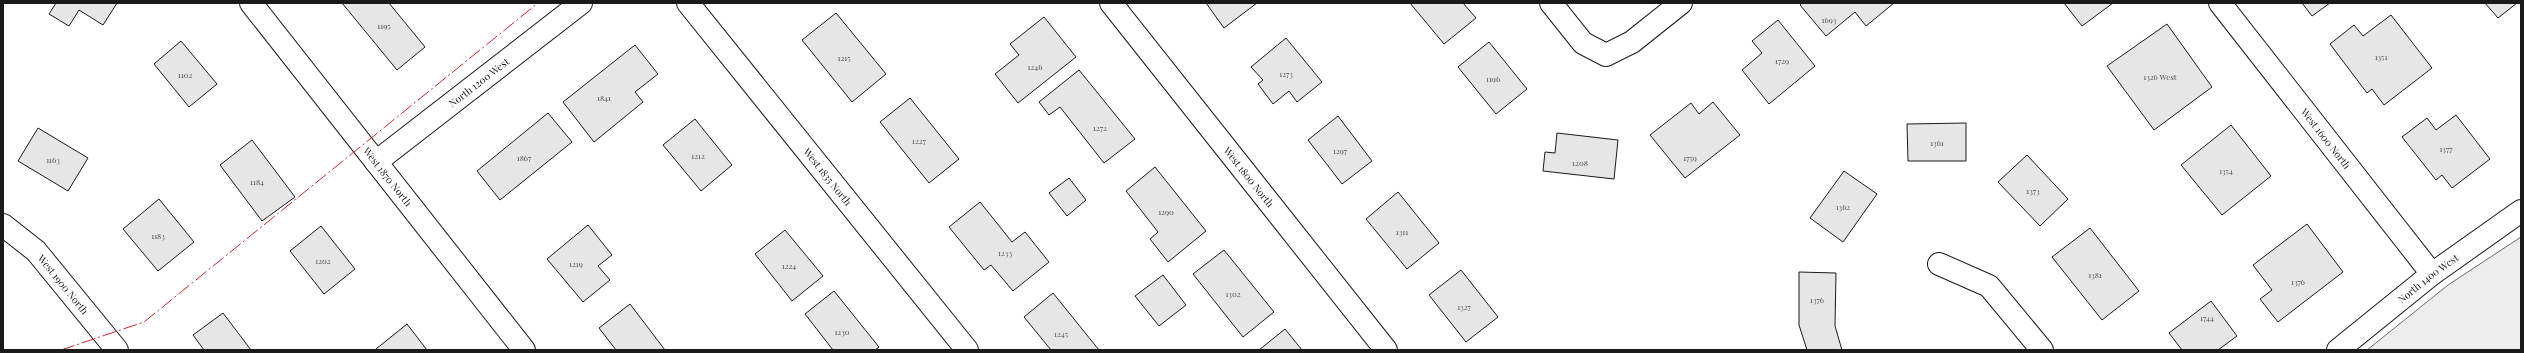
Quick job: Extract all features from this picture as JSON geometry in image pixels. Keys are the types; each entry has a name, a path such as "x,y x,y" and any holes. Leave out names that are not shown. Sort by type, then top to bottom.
{"street":[{"name":"West 1870 North","path":"251,3 524,350"},
{"name":"North 1200 West","path":"376,162 581,3"},
{"name":"West 1835 North","path":"688,3 967,350"},
{"name":"West 1800 North","path":"1111,3 1386,350"},
{"path":"1551,3 1582,43 1606,55 1632,42 1681,3"},
{"name":"West 1600 North","path":"2220,3 2432,274"},
{"name":"North 1400 West","path":"2338,350 2432,274 2521,211"},
{"name":"West 1900 North","path":"3,225 36,251 117,350"},
{"path":"1939,264 1989,286 2042,350"}],"shaded area":[{"path":"2521,237 2521,350 2367,350 2448,285"}],"building":[{"path":"56,3 117,3 103,25 79,10 69,26 49,14"},
{"path":"342,3 389,3 425,47 397,70"},
{"path":"1206,3 1257,3 1224,28"},
{"path":"1410,3 1463,3 1476,18 1444,44"},
{"path":"1802,3 1894,3 1866,26 1855,12 1826,36 1800,5"},
{"path":"2064,3 2113,3 2082,26"},
{"path":"2302,3 2330,3 2312,16"},
{"path":"2485,3 2517,3 2498,18"},
{"path":"836,13 886,74 852,102 802,40"},
{"path":"2391,15 2432,68 2384,105 2372,89 2367,93 2330,44 2354,25 2363,36"},
{"path":"1044,17 1076,57 1018,103 995,74 1019,55 1010,44"},
{"path":"1778,20 1815,66 1769,104 1742,70 1762,53 1752,41"},
{"path":"2167,24 2212,87 2154,130 2107,66"},
{"path":"1286,38 1322,82 1297,102 1289,91 1273,104 1258,84 1263,80 1251,67"},
{"path":"181,41 217,84 189,107 154,64"},
{"path":"1489,42 1527,89 1496,114 1458,67"},
{"path":"635,45 658,74 635,92 643,102 594,142 563,102"},
{"path":"1079,70 1135,139 1104,163 1060,107 1049,115 1039,102"},
{"path":"910,98 959,159 929,183 880,122"},
{"path":"1713,102 1740,135 1685,178 1650,135 1691,103 1699,114"},
{"path":"548,113 572,142 500,200 477,171"},
{"path":"2456,115 2490,159 2452,188 2442,175 2436,180 2402,137 2427,118 2436,130"},
{"path":"1338,116 1372,161 1342,184 1308,140"},
{"path":"695,119 732,165 701,191 663,145"},
{"path":"1966,123 1966,161 1908,161 1907,124"},
{"path":"2231,125 2271,176 2222,215 2181,165"},
{"path":"38,128 88,158 68,191 18,161"},
{"path":"1557,133 1618,140 1614,179 1543,171 1545,152 1555,153"},
{"path":"252,140 295,197 262,221 220,165"},
{"path":"2027,155 2068,199 2040,226 1998,182"},
{"path":"1155,167 1206,231 1168,262 1150,239 1158,232 1126,191"},
{"path":"1844,171 1877,194 1843,242 1810,218"},
{"path":"1069,178 1086,200 1067,216 1049,193"},
{"path":"1398,192 1439,243 1407,269 1366,219"},
{"path":"159,199 194,242 158,271 123,229"},
{"path":"980,202 1012,242 1025,232 1049,262 1013,291 991,265 984,270 949,227"},
{"path":"2307,224 2343,272 2278,322 2260,299 2272,290 2253,265"},
{"path":"588,225 612,255 598,266 610,280 583,302 547,259"},
{"path":"321,226 355,269 324,294 290,251"},
{"path":"2090,228 2139,291 2102,320 2052,257"},
{"path":"785,230 823,276 792,301 755,254"},
{"path":"1224,250 1274,312 1243,337 1193,274"},
{"path":"1461,270 1498,317 1466,342 1429,295"},
{"path":"1799,272 1836,273 1835,326 1842,350 1807,350 1799,325"},
{"path":"1163,275 1186,305 1159,326 1135,296"},
{"path":"834,291 879,347 875,350 833,350 805,314"},
{"path":"1053,293 1099,350 1051,350 1024,317"},
{"path":"2211,301 2237,336 2218,350 2182,350 2169,333"},
{"path":"630,304 665,350 616,350 599,328"},
{"path":"223,313 251,350 204,350 193,335"},
{"path":"407,324 427,350 376,349"},
{"path":"1285,329 1302,350 1259,350"}],"power":[{"path":"61,350 144,322 538,3"}]}
